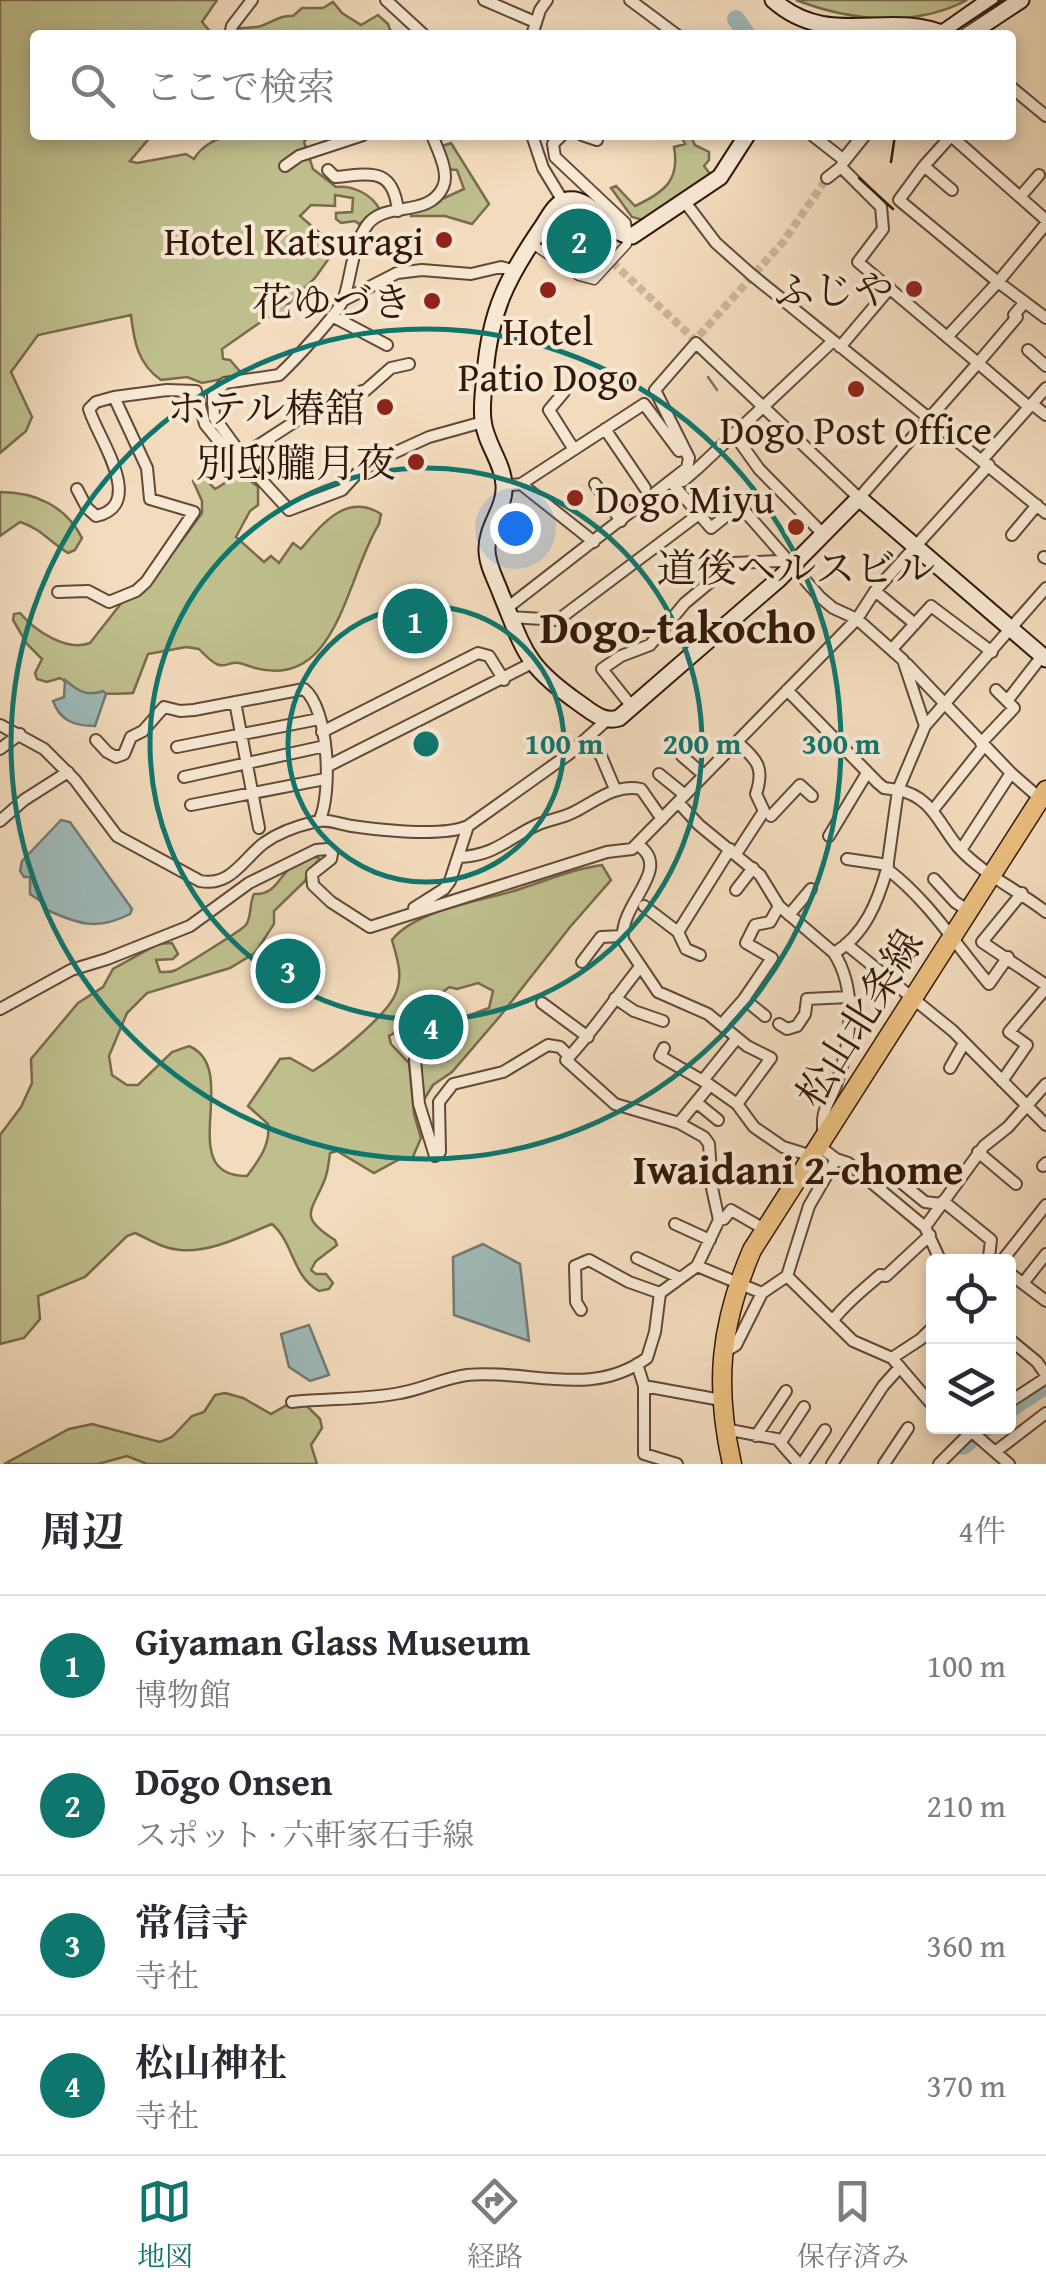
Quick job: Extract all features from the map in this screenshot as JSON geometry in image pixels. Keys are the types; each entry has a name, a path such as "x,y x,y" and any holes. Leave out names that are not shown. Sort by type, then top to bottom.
{"main road":[{"path":"772,0 796,27 929,30"},
{"path":"949,30 990,0"},
{"path":"976,30 1021,0"},
{"path":"744,140 720,177 638,233 626,236 616,232 582,202 563,201 531,243 500,298 491,324 483,422 504,486 487,548 490,565 532,663 548,681 607,720 619,718 793,564 858,498 1044,658"},
{"name":"松山北条線","path":"732,1464 721,1400 722,1354 739,1281 764,1229 1044,797"}],"street":[{"path":"231,30 252,0"},
{"path":"386,0 419,30"},
{"path":"484,0 535,22"},
{"path":"533,30 547,0"},
{"path":"630,0 671,30"},
{"path":"1016,91 1046,116"},
{"path":"285,166 299,156 348,140"},
{"path":"344,300 350,265 368,224 380,214 429,202 444,186 445,173 434,140"},
{"path":"534,140 543,168 563,201"},
{"path":"531,243 579,276 594,280 626,244 625,223 555,157 553,144 557,140"},
{"path":"817,140 881,207 884,229 858,262 1030,406 1046,415"},
{"path":"827,178 860,140"},
{"path":"946,140 899,200 1046,318"},
{"path":"947,336 998,282 1046,222 956,140"},
{"path":"924,166 952,190"},
{"path":"328,170 335,177 362,172 378,175 393,190 398,211"},
{"path":"1020,197 1039,175"},
{"path":"685,202 716,244 1041,509 1012,534"},
{"path":"1033,239 1046,248"},
{"path":"483,422 429,437 364,467 342,490 294,510 280,503 254,472 211,410 212,396 225,383 278,375 344,300 397,273 422,270 471,274 501,267 516,270"},
{"path":"671,482 690,476 836,344 890,288"},
{"path":"509,613 671,482 690,462 655,390 696,342 858,498 1017,318 1014,315 1024,302"},
{"path":"332,316 388,345"},
{"path":"1028,350 1046,366"},
{"path":"242,456 325,402 360,393 391,368 408,364"},
{"path":"409,912 638,845 857,619 876,591 916,549 1046,388"},
{"path":"77,489 96,516 108,512 120,490 116,470 90,410 96,402 167,390 196,391 205,424 240,467 254,472"},
{"path":"564,392 549,410 572,448"},
{"path":"58,592 88,592 109,602 136,591 194,512 150,498 147,468 114,397"},
{"path":"504,486 522,484 644,404 678,451 684,451"},
{"path":"606,429 645,488"},
{"path":"734,434 760,469 823,534"},
{"path":"671,482 711,528 737,506 741,507 833,608 857,619 892,649 1011,773 1044,797"},
{"path":"522,484 594,542"},
{"path":"595,484 621,521"},
{"path":"509,613 558,620 698,514"},
{"path":"633,708 602,670 621,656 650,645 686,603 732,563 793,564"},
{"path":"834,953 873,912 888,867 898,790 925,726 1046,588"},
{"path":"876,591 915,624"},
{"path":"892,649 931,606 992,652"},
{"path":"322,732 478,654 490,656 504,680"},
{"path":"1007,701 1044,658"},
{"path":"903,660 925,726"},
{"path":"328,766 532,663"},
{"path":"96,740 116,757 124,754 130,737 142,731 160,709 180,711 304,690 310,693 319,718 328,766 320,820"},
{"path":"787,690 884,788 912,792 933,810 960,850 992,875 1044,905"},
{"path":"933,810 1014,708 996,690"},
{"path":"234,702 259,828"},
{"path":"176,747 319,718"},
{"path":"0,725 44,750 68,772 117,836 208,882 235,872 266,842 320,820 438,833 468,826 586,740 607,720"},
{"path":"0,749 20,734"},
{"path":"586,740 607,766 615,789"},
{"path":"689,742 682,756 704,775"},
{"path":"737,742 758,766 761,778 756,794 772,816"},
{"path":"184,777 325,746"},
{"path":"0,821 24,800 68,772"},
{"path":"829,836 868,773"},
{"path":"960,850 1011,773"},
{"path":"660,774 699,825 753,868 779,906 834,953 844,970 850,1023 838,1078 821,1116 819,1146"},
{"path":"190,804 325,779"},
{"path":"678,932 733,852 800,785 812,796"},
{"path":"460,857 482,854 506,844 532,827 571,814 615,789 641,789 662,818"},
{"path":"0,1009 71,970 107,960 190,926 249,883 316,850 328,849 332,854 312,874 313,885 364,925 377,927 444,889 460,857 468,826"},
{"path":"638,845 648,851 651,862 647,883 628,910 622,936 640,967 662,995 708,1014 737,1038 771,1058 736,1104"},
{"path":"847,858 888,867 931,909 989,984 1008,957"},
{"path":"736,890 753,868"},
{"path":"934,879 954,902 969,910"},
{"path":"789,915 811,889"},
{"path":"1002,1081 1027,1045 1009,1032 1046,986 982,942 1022,894"},
{"path":"644,906 678,932 686,949 700,955"},
{"path":"722,1024 772,958 746,943 755,924 770,922 779,906"},
{"path":"582,962 601,938 622,936"},
{"path":"846,944 964,1042 1046,1125"},
{"path":"292,1402 400,1394 470,1375 520,1374 554,1381 614,1376 650,1353 660,1293 697,1266 719,1220 712,1188 710,1144 679,1124 615,1104 566,1060 640,967"},
{"path":"779,1024 788,1029 797,1026 806,1014 807,999 848,996"},
{"path":"615,998 634,1011 663,1021"},
{"path":"744,999 764,1016"},
{"path":"542,1004 588,1037"},
{"path":"679,1124 737,1038"},
{"path":"950,1068 964,1042"},
{"path":"415,1060 419,1104 435,1156 440,1152 439,1102 452,1084 502,1072 548,1045 560,1047 569,1056"},
{"path":"664,1048 660,1056 707,1082 736,1104 754,1127 783,1147 819,1146 848,1163 928,1231 937,1254"},
{"path":"833,1320 854,1294 864,1292 877,1276 886,1276 928,1231 942,1203 978,1152 1028,1107 1046,1084"},
{"path":"696,1102 718,1120"},
{"path":"978,1152 1016,1184"},
{"path":"722,1354 736,1345 762,1294 786,1276 808,1206 836,1159"},
{"path":"892,1176 925,1202 942,1203 991,1240 989,1254"},
{"path":"1004,1254 1046,1204"},
{"path":"719,1220 731,1210 764,1229"},
{"path":"675,1224 710,1240"},
{"path":"1016,1277 1046,1254"},
{"path":"637,1258 680,1278"},
{"path":"581,1310 576,1302 575,1266 589,1260 629,1282 660,1293"},
{"path":"697,1266 762,1294"},
{"path":"786,1276 860,1346 896,1363 926,1397"},
{"path":"1016,1280 1046,1301"},
{"path":"832,1464 896,1363 926,1334"},
{"path":"1015,1344 1037,1362 1046,1376 1016,1397"},
{"path":"638,1364 644,1386 644,1454 677,1464"},
{"path":"644,1386 721,1400"},
{"path":"756,1436 786,1391"},
{"path":"782,1442 804,1407"},
{"path":"994,1452 1046,1413"},
{"path":"884,1464 908,1428"},
{"path":"725,1429 782,1442 801,1464 824,1430"},
{"path":"939,1464 965,1434"},
{"path":"974,1434 1008,1464"}],"green space":[{"path":"0,0 217,0 202,22 209,30 30,30 30,140 148,140 130,161 137,163 186,154 194,159 216,140 306,140 313,169 336,187 367,195 380,210 359,224 341,223 336,213 352,212 353,198 335,195 335,206 311,205 300,216 328,240 332,254 315,278 286,306 289,318 268,317 222,349 223,359 230,360 243,375 202,383 187,377 161,380 138,352 131,315 38,335 11,372 32,417 26,431 0,453"},
{"path":"796,0 967,0 926,15 882,18 838,13"},
{"path":"333,2 361,25 378,15 390,30 227,30 261,26 293,16 302,8 323,8"},
{"path":"683,140 692,140 709,152 704,166 710,174 643,220 632,217 611,188 616,186 635,206 655,196 672,176 674,147 685,144"},
{"path":"451,143 489,204 472,224 445,216 411,216 464,189 457,170 446,169 439,147"},
{"path":"200,474 215,489 240,476 258,487 258,505 250,511 236,537 264,562 271,556 279,563 293,543 301,549 335,514 346,509 368,508 381,514 334,628 319,650 300,665 276,671 238,663 220,665 199,649 186,647 148,654 133,693 82,693 60,678 47,682 37,679 35,673 42,659 27,644 13,620 14,614 20,613 34,627 62,642 90,643 123,601 144,592 202,513 202,501 193,481"},
{"path":"0,492 37,498 58,509 82,538 75,550 68,553 20,522 0,536"},
{"path":"320,859 305,881 274,911 274,924 255,953 230,968 147,993 127,1013 109,1056 112,1075 127,1085 138,1085 172,1052 189,1046 204,1058 210,1076 210,1141 214,1159 225,1172 247,1176 263,1152 268,1124 248,1106 280,1059 290,1058 313,1071 358,1036 390,1004 398,988 399,974 392,940 403,929 433,913 581,869 602,865 611,880 501,1015 425,1098 421,1096 421,1052 425,1046 441,1040 459,1019 489,1008 493,991 478,983 457,989 449,987 430,1003 416,1007 413,1023 389,1036 391,1044 409,1063 414,1114 421,1138 412,1159 400,1159 374,1173 337,1151 330,1153 326,1176 311,1213 316,1225 337,1245 316,1261 311,1270 326,1274 333,1283 329,1289 319,1291 310,1285 272,1224 227,1242 192,1250 168,1248 135,1233 127,1236 85,1277 38,1296 40,1319 24,1338 0,1344 0,1135 21,1107 32,1083 31,1059 78,1003 103,987 113,969 158,944 172,943 178,954 173,959 156,960 160,972 176,970 246,925 254,894 274,887 299,861"},
{"path":"225,1393 271,1414 285,1406 307,1406 320,1419 322,1428 311,1445 317,1464 147,1464 127,1456 98,1464 4,1464 69,1429 92,1424 160,1442 172,1437 192,1416 204,1412 215,1395"}],"water":[{"path":"65,680 83,692 106,694 95,726 69,721 56,708 53,701 64,697"},
{"path":"61,820 70,822 132,909 130,914 107,923 78,922 47,910 30,894 30,877 24,877 20,871 22,861"},
{"path":"483,1244 520,1264 529,1341 454,1315 453,1257"},
{"path":"309,1325 329,1375 310,1381 289,1367 281,1334"}],"waterway":[{"path":"736,19 744,30"},
{"path":"708,377 717,390"},
{"path":"1016,1405 1046,1385"},
{"path":"963,1446 977,1434"}],"tunnel":[{"path":"612,262 695,340 783,242 827,178"}],"tram line":[{"path":"957,30 1002,0"},
{"path":"891,162 894,140"},
{"path":"859,178 893,209"}],"place":[{"name":"Hotel Katsuragi","path":"444,240"},
{"name":"Dōgo Onsen","path":"579,241"},
{"name":"ふじや","path":"914,289"},
{"name":"Hotel Patio Dogo","path":"548,290"},
{"name":"花ゆづき","path":"432,301"},
{"name":"Dogo Post Office","path":"856,389"},
{"name":"ホテル椿舘","path":"385,407"},
{"name":"別邸朧月夜","path":"416,462"},
{"name":"Dogo Miyu","path":"575,498"},
{"name":"道後ヘルスビル","path":"796,527"},
{"name":"Giyaman Glass Museum","path":"415,621"},
{"name":"常信寺","path":"288,971"},
{"name":"松山神社","path":"431,1027"}],"district":[{"name":"Dogo-takocho","path":"678,626"},
{"name":"Iwaidani 2-chome","path":"798,1168"}]}
